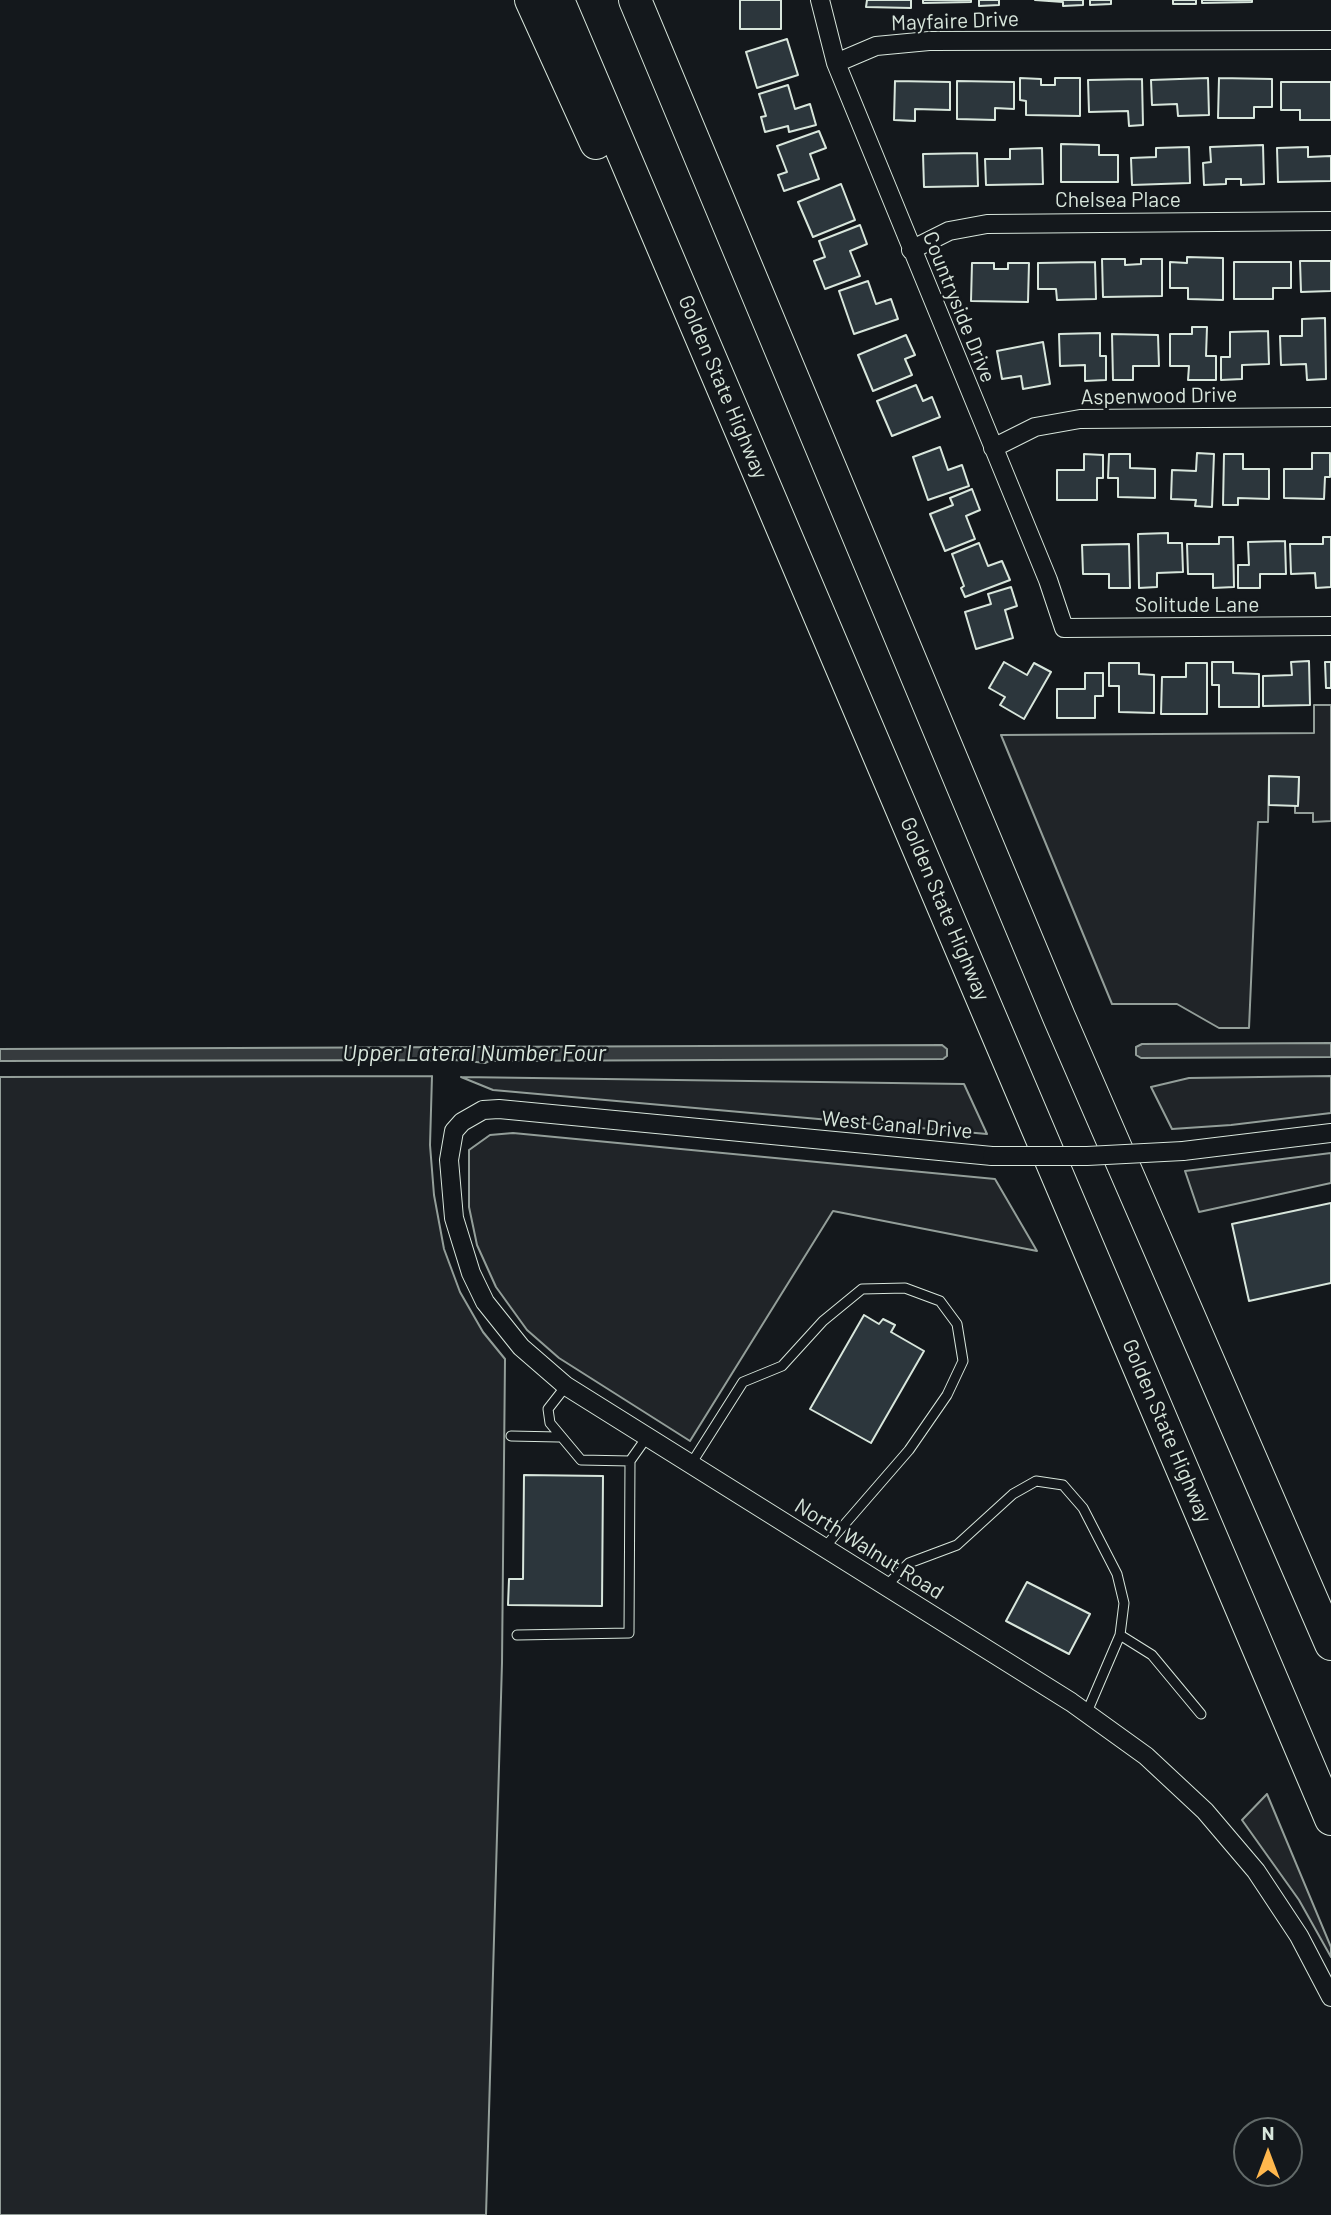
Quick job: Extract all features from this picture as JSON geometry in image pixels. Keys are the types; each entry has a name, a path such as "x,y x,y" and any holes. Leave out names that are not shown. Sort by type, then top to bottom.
{"highway":[{"path":"531,0 643,246 678,281"},
{"name":"Golden State Highway","path":"558,0 1331,1819"},
{"path":"635,0 1054,1004 1331,1644"},
{"path":"643,0 655,46"}],"street":[{"name":"Countryside Drive","path":"820,0 836,63 1048,580 1064,628"},
{"name":"Mayfaire Drive","path":"836,63 876,46 929,41 1331,40"},
{"name":"Chelsea Place","path":"911,250 948,231 987,223 1331,221"},
{"name":"Aspenwood Drive","path":"993,448 1035,427 1056,421 1331,417"},
{"name":"Solitude Lane","path":"1064,628 1331,626"},
{"name":"West Canal Drive","path":"462,1122 483,1110 499,1109 992,1156 1087,1156 1182,1151 1331,1133"},
{"name":"North Walnut Road","path":"462,1122 454,1131 450,1144 450,1188 454,1218 471,1273 505,1329 566,1386 1087,1712 1166,1773 1231,1841 1286,1915 1331,1997"}],"lane":[{"path":"691,1464 743,1382 782,1366 823,1321 862,1289 905,1288 940,1301 957,1324 963,1361 947,1395 908,1450 824,1548"},
{"path":"566,1386 548,1409 550,1423 558,1437 581,1460 630,1461"},
{"path":"511,1436 558,1437"},
{"path":"517,1634 629,1633 630,1461 648,1437"},
{"path":"885,1587 909,1563 957,1545 1013,1494 1036,1481 1063,1485 1083,1508 1117,1574 1124,1603 1120,1634 1087,1712"},
{"path":"1120,1634 1152,1655 1201,1714"}],"shaded area":[{"path":"1314,705 1331,705 1331,821 1313,822 1313,813 1295,813 1299,777 1269,777 1268,822 1258,822 1249,1028 1219,1028 1177,1004 1112,1004 1001,735 1314,733"},
{"path":"432,1076 430,1145 434,1195 444,1249 460,1292 483,1332 505,1359 502,1663 486,2215 0,2215 0,1077"},
{"path":"1331,1076 1331,1113 1172,1129 1151,1087 1189,1078"},
{"path":"461,1077 964,1084 987,1134 493,1090"},
{"path":"513,1133 995,1179 1037,1251 833,1211 690,1441 559,1358 527,1330 496,1287 477,1245 469,1207 469,1150 490,1135"},
{"path":"1331,1153 1331,1183 1199,1212 1185,1171"},
{"path":"1267,1794 1331,1947 1331,1957 1299,1900 1242,1820"}],"water":[{"path":"1331,1043 1331,1057 1141,1058 1136,1055 1136,1047 1142,1044"},
{"name":"Upper Lateral Number Four","path":"942,1045 947,1049 947,1056 943,1059 485,1063 459,1060 0,1061 0,1049"}],"building":[{"path":"740,0 781,0 781,29 740,29"},
{"path":"867,0 911,0 911,8 866,7"},
{"path":"923,0 971,0 971,2 923,3"},
{"path":"979,0 999,0 999,5 979,6"},
{"path":"1035,0 1083,0 1083,5 1063,6 1063,2"},
{"path":"1090,0 1111,0 1111,4 1090,5"},
{"path":"1173,0 1196,0 1196,4 1173,4"},
{"path":"1202,0 1252,0 1252,2 1202,3"},
{"path":"787,39 798,75 757,88 746,52"},
{"path":"1020,78 1041,79 1041,85 1055,85 1055,78 1080,78 1080,116 1026,115 1026,101 1020,100"},
{"path":"1208,78 1209,115 1178,116 1177,104 1152,105 1151,80"},
{"path":"1219,78 1272,79 1272,107 1254,107 1254,118 1218,118"},
{"path":"1142,79 1143,125 1129,126 1128,111 1089,112 1088,80"},
{"path":"895,81 950,82 950,110 915,109 915,121 894,120"},
{"path":"957,81 1014,82 1014,109 995,108 995,120 957,119"},
{"path":"1281,82 1331,82 1331,120 1300,120 1300,110 1281,110"},
{"path":"788,85 795,109 810,104 816,125 789,132 788,126 765,132 761,117 766,116 759,94"},
{"path":"819,131 826,148 810,154 819,179 784,191 778,175 787,172 777,146"},
{"path":"1061,144 1099,145 1099,155 1118,155 1118,182 1061,182"},
{"path":"1263,145 1264,184 1241,185 1241,179 1226,179 1226,184 1204,185 1203,163 1211,162 1210,147"},
{"path":"1189,147 1190,183 1132,185 1131,158 1156,157 1156,148"},
{"path":"1308,147 1308,157 1331,156 1331,181 1278,182 1277,148"},
{"path":"1042,148 1043,184 986,185 985,159 1010,159 1010,149"},
{"path":"977,153 978,186 924,187 923,154"},
{"path":"841,184 855,220 813,237 798,202"},
{"path":"860,225 867,244 850,251 860,276 825,289 814,261 825,257 819,241"},
{"path":"1187,257 1223,258 1223,300 1188,299 1188,288 1170,288 1170,262 1187,263"},
{"path":"1102,259 1125,259 1125,265 1141,264 1141,259 1162,259 1162,296 1103,297"},
{"path":"1300,261 1331,261 1331,291 1301,292"},
{"path":"1095,262 1096,299 1057,300 1056,289 1038,289 1038,263"},
{"path":"1234,262 1291,262 1291,288 1273,288 1273,299 1234,299"},
{"path":"972,263 994,263 994,269 1008,269 1008,263 1029,263 1028,302 971,301"},
{"path":"868,281 876,304 891,299 898,319 854,334 839,291"},
{"path":"1325,318 1326,379 1307,380 1306,364 1281,365 1280,336 1302,336 1302,319"},
{"path":"1192,327 1207,327 1206,356 1216,356 1216,380 1188,380 1189,366 1170,366 1170,334 1192,334"},
{"path":"1268,331 1269,364 1242,365 1242,379 1221,380 1221,357 1230,357 1230,332"},
{"path":"1100,333 1100,356 1106,356 1106,380 1085,381 1085,365 1060,366 1059,334"},
{"path":"1112,334 1158,335 1159,366 1133,366 1133,380 1113,380"},
{"path":"906,335 915,355 905,359 912,375 873,391 858,355"},
{"path":"1043,342 1050,384 1023,389 1021,376 1002,379 997,351"},
{"path":"916,385 923,401 932,397 940,417 892,436 877,401"},
{"path":"940,447 948,470 962,465 969,486 928,500 913,457"},
{"path":"1197,453 1214,454 1212,507 1195,506 1196,500 1171,499 1172,470 1196,471"},
{"path":"1312,453 1330,453 1330,477 1325,477 1324,499 1284,498 1284,469 1312,469"},
{"path":"1084,454 1103,455 1103,478 1097,478 1097,500 1057,500 1057,470 1084,470"},
{"path":"1109,454 1130,454 1130,468 1155,469 1155,498 1118,497 1118,478 1108,478"},
{"path":"1224,454 1243,454 1243,469 1269,469 1269,499 1238,498 1238,505 1223,505"},
{"path":"972,489 980,510 966,516 975,539 945,551 930,514 953,505 950,498"},
{"path":"1168,533 1168,543 1182,543 1183,572 1157,573 1157,587 1139,588 1138,534"},
{"path":"1219,537 1233,537 1234,587 1213,588 1213,574 1188,574 1187,544 1219,544"},
{"path":"1323,537 1331,537 1331,587 1316,588 1315,573 1291,574 1290,544 1323,544"},
{"path":"1285,541 1286,574 1260,574 1260,588 1238,588 1238,565 1249,565 1248,542"},
{"path":"979,543 988,566 1002,561 1010,580 965,597 961,588 964,586 952,554"},
{"path":"1129,544 1130,588 1109,588 1109,574 1083,574 1082,545"},
{"path":"1011,587 1017,606 1005,610 1013,638 976,649 965,612 991,604 988,594"},
{"path":"1309,661 1310,705 1263,706 1263,676 1292,675 1291,662"},
{"path":"1004,662 1027,675 1034,663 1051,672 1024,719 1000,705 1005,697 989,688"},
{"path":"1212,662 1233,662 1233,673 1259,674 1259,707 1219,707 1219,685 1212,685"},
{"path":"1325,662 1331,662 1331,688 1326,688"},
{"path":"1109,663 1139,663 1139,674 1154,675 1154,713 1119,712 1119,686 1109,686"},
{"path":"1186,663 1207,663 1207,714 1161,714 1162,677 1186,677"},
{"path":"1085,673 1103,673 1103,696 1095,696 1095,718 1057,718 1057,689 1085,689"},
{"path":"1269,776 1299,777 1298,806 1269,805"},
{"path":"1331,1203 1331,1283 1249,1301 1232,1224"},
{"path":"864,1315 879,1324 883,1319 895,1325 891,1332 924,1351 871,1443 810,1409"},
{"path":"524,1475 603,1476 602,1606 508,1605 509,1579 523,1579"},
{"path":"1027,1582 1090,1614 1069,1654 1006,1621"}]}
